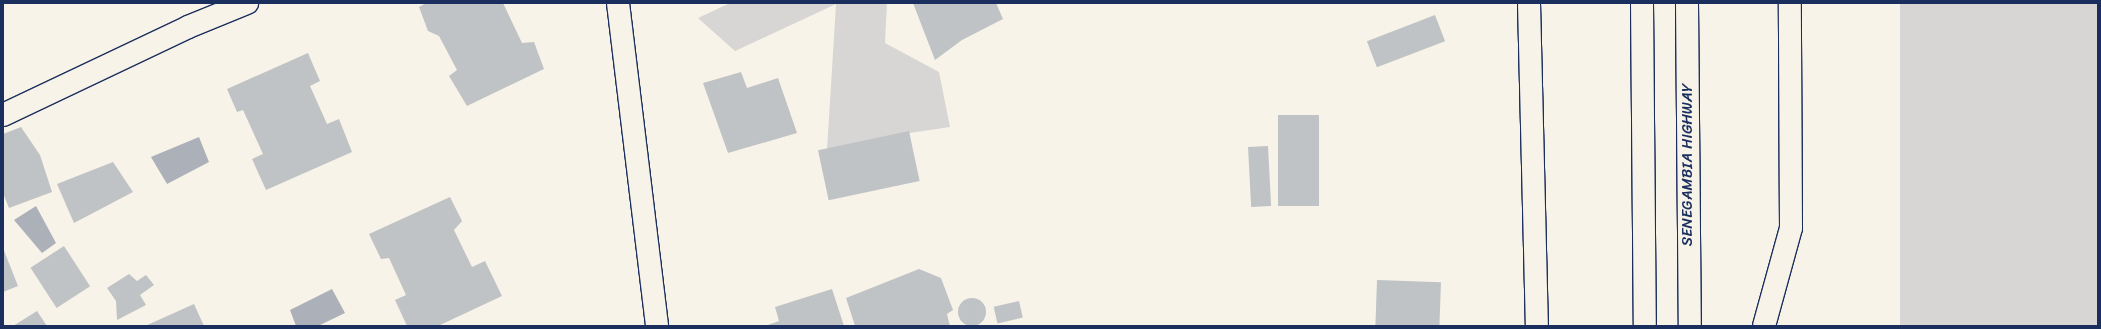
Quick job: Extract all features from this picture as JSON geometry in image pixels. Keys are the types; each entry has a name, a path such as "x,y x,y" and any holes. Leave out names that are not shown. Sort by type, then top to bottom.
{"street":[{"path":"3,115 188,27 247,3"},
{"path":"618,3 656,326"},
{"path":"1529,3 1537,326"},
{"path":"1642,3 1645,326"},
{"name":"SENEGAMBIA HIGHWAY","path":"1687,3 1690,326"},
{"path":"1764,326 1791,228 1790,3"}],"shaded area":[{"path":"730,3 887,3 885,43 939,72 950,127 896,135 827,150 836,4 735,51 698,18"},
{"path":"1900,3 2098,3 2098,326 1900,326"},
{"path":"199,137 209,162 167,184 151,157"},
{"path":"36,206 56,243 42,253 14,220"},
{"path":"332,289 345,313 318,326 296,326 290,310"}],"building":[{"path":"426,3 503,3 522,43 534,42 544,69 467,106 449,76 457,70 439,36 428,31 419,7"},
{"path":"913,3 996,3 1003,19 962,40 935,60"},
{"path":"1435,15 1445,41 1377,67 1367,41"},
{"path":"308,53 320,81 310,86 327,124 339,119 352,152 266,190 252,159 263,154 243,110 237,112 227,89"},
{"path":"741,72 747,88 778,78 797,133 728,153 703,83"},
{"path":"1278,115 1319,115 1319,206 1278,206"},
{"path":"21,127 40,155 52,192 9,208 3,193 3,134"},
{"path":"909,131 920,181 829,200 818,150"},
{"path":"1268,146 1271,206 1251,207 1248,147"},
{"path":"113,162 133,192 74,223 57,184"},
{"path":"450,197 462,221 454,230 472,267 485,261 502,296 438,326 407,326 395,300 406,295 389,258 381,259 369,234"},
{"path":"64,246 90,286 57,308 30,268"},
{"path":"3,248 18,286 3,292"},
{"path":"919,269 941,278 953,310 947,314 950,326 855,326 846,298"},
{"path":"129,274 137,281 146,275 154,285 140,295 146,305 117,320 116,301 107,288"},
{"path":"1377,280 1441,282 1439,326 1375,326"},
{"path":"832,289 844,326 765,326 779,321 775,307"},
{"path":"972,298 982,302 986,312 982,322 972,326 962,322 958,312 962,302"},
{"path":"1019,301 1023,318 997,323 994,307"},
{"path":"194,304 204,326 145,326"},
{"path":"37,311 47,326 13,326"}]}
